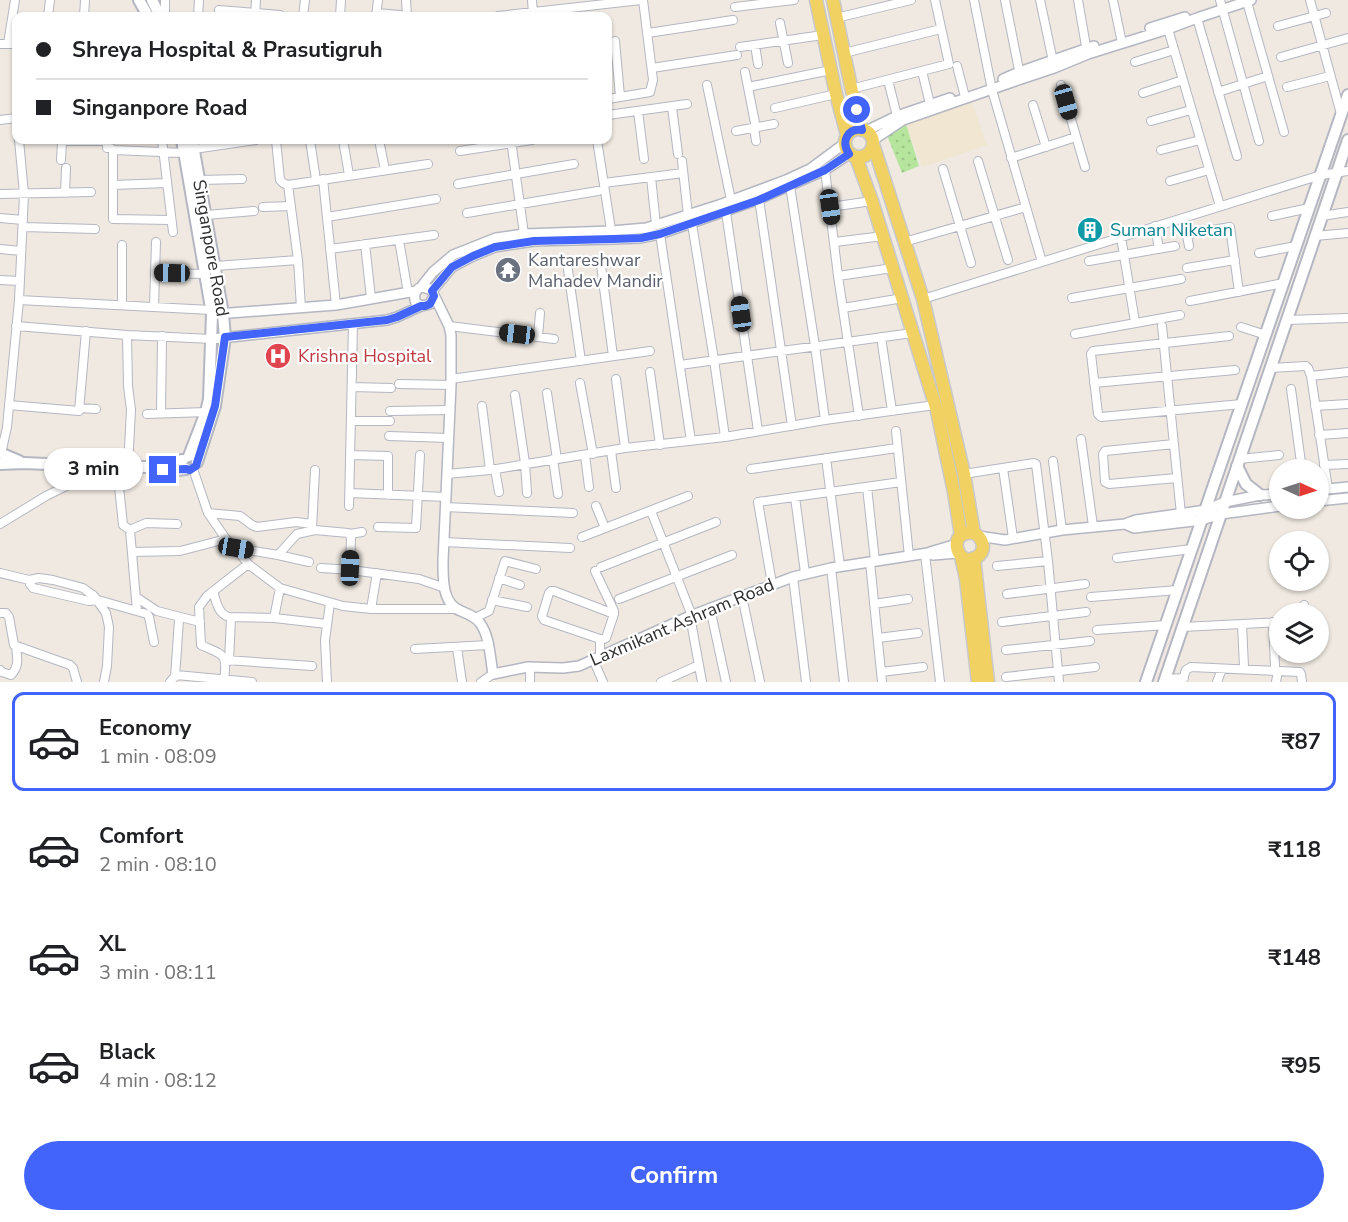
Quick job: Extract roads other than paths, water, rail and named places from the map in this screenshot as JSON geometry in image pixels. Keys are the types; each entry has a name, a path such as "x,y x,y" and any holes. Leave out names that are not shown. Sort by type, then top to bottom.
{"main road":[{"path":"816,0 849,147 872,201 935,405 954,492 959,547 966,579 978,682"},
{"path":"833,0 851,88 923,299 976,535"},
{"path":"1146,682 1348,95"},
{"path":"856,129 868,136 872,150 862,157 849,147 856,129"},
{"path":"1165,678 1315,236 1342,172 1348,140"},
{"name":"Singanpore Road","path":"189,463 209,399 212,339 216,312 215,266 199,180 190,147"},
{"name":"Singanpore Road","path":"189,463 215,406 225,337 205,274 190,147"},
{"path":"0,457 24,463 117,467 152,467 163,463 189,463"},
{"path":"1238,462 1246,484 1260,495"},
{"path":"965,534 976,535 981,539 983,548 974,558 970,559 959,547 965,534"},
{"path":"974,558 988,682"}],"street":[{"path":"561,0 562,9"},
{"path":"540,12 595,2 642,0 652,68 653,80 650,92 612,98"},
{"path":"735,7 794,0"},
{"path":"836,18 911,0"},
{"path":"774,108 949,63 935,0"},
{"path":"974,0 991,87 1042,262"},
{"path":"1005,0 1020,75"},
{"path":"1040,0 1053,65"},
{"path":"1078,0 1087,51"},
{"path":"1115,0 1122,41"},
{"path":"1122,41 1233,0"},
{"path":"1310,0 1341,116"},
{"path":"868,136 903,120 1087,51 1168,29 1197,18 1222,4 1249,1 1284,132"},
{"path":"1222,4 1259,141"},
{"path":"219,10 233,12"},
{"path":"1278,26 1326,13"},
{"path":"1197,18 1237,156"},
{"path":"8,44 12,19"},
{"path":"648,33 733,20"},
{"path":"780,23 788,63"},
{"path":"844,53 941,29"},
{"path":"1168,29 1220,206"},
{"path":"652,68 739,51 755,45 823,35"},
{"path":"1281,57 1348,38"},
{"path":"615,41 620,96"},
{"path":"755,45 758,64"},
{"path":"1135,62 1174,50"},
{"path":"957,66 964,93"},
{"path":"748,87 831,70"},
{"path":"922,71 930,104"},
{"path":"745,72 756,141"},
{"path":"1218,92 1268,76"},
{"path":"1287,87 1330,76"},
{"path":"888,80 897,116"},
{"path":"1143,93 1183,80"},
{"path":"707,85 731,200"},
{"path":"1061,85 1085,167"},
{"path":"868,136 897,116 964,93 991,87"},
{"path":"612,115 687,104"},
{"path":"1033,105 1046,147"},
{"path":"672,106 725,437"},
{"path":"1151,122 1191,110"},
{"path":"638,111 644,159"},
{"path":"736,131 774,124"},
{"path":"1011,158 1076,137"},
{"path":"1161,150 1200,140"},
{"path":"0,457 3,427 9,405 19,300 24,194 20,144"},
{"path":"61,160 62,144"},
{"path":"107,144 107,148 113,150 163,152 218,144"},
{"path":"162,144 173,232"},
{"path":"276,144 280,180 288,184 428,164"},
{"path":"311,144 327,217 336,305"},
{"path":"344,144 349,175"},
{"path":"380,144 385,170"},
{"path":"460,151 496,144"},
{"path":"511,144 524,234"},
{"path":"598,144 612,235"},
{"path":"690,220 731,200 810,169 849,147"},
{"path":"16,326 212,339 392,319 429,299 452,267 495,247 534,241 612,235 646,228 658,230 726,212 759,200 825,170 849,147"},
{"path":"113,150 113,219 171,220"},
{"path":"978,161 1008,260"},
{"path":"458,184 574,164"},
{"path":"66,168 66,193"},
{"path":"825,170 859,416"},
{"path":"943,170 971,263"},
{"path":"1170,181 1209,170"},
{"path":"923,299 1321,175 1342,172"},
{"path":"604,183 683,173"},
{"path":"651,177 691,441"},
{"path":"199,180 242,179"},
{"path":"113,185 167,183"},
{"path":"288,184 298,260 301,308"},
{"path":"790,186 825,420"},
{"path":"467,213 598,191"},
{"path":"0,194 91,192"},
{"path":"327,217 436,199"},
{"path":"759,200 792,426"},
{"path":"830,207 872,201"},
{"path":"264,207 291,206"},
{"path":"904,242 1026,207"},
{"path":"1272,216 1309,208"},
{"path":"206,215 254,211"},
{"path":"726,212 758,431"},
{"path":"1322,216 1348,212"},
{"path":"0,218 23,224 95,229"},
{"path":"1155,226 1159,249"},
{"path":"1189,246 1187,236 1189,234 1230,227 1239,292"},
{"path":"1315,236 1348,233"},
{"path":"415,290 460,251 496,238 524,234 612,235"},
{"path":"330,249 434,235"},
{"path":"835,242 883,236"},
{"path":"1121,237 1136,322"},
{"path":"399,240 415,290 416,303 429,299"},
{"path":"154,307 156,242"},
{"path":"365,244 371,298"},
{"path":"122,245 122,305"},
{"path":"1089,261 1175,246"},
{"path":"1260,253 1296,246"},
{"path":"0,249 21,251"},
{"path":"215,266 298,260"},
{"path":"1187,268 1235,260"},
{"path":"601,265 613,356"},
{"path":"838,276 893,268"},
{"path":"568,270 581,361"},
{"path":"155,273 205,274"},
{"path":"1072,298 1181,279"},
{"path":"0,280 20,281"},
{"path":"1190,301 1284,283"},
{"path":"19,300 216,312 336,305 427,287 429,299 447,322 451,335 443,576 449,602 454,609"},
{"path":"843,308 903,298"},
{"path":"538,337 540,313"},
{"path":"1075,334 1180,315"},
{"path":"1287,320 1347,318"},
{"path":"447,322 554,339"},
{"path":"349,506 353,324"},
{"path":"1162,326 1181,514"},
{"path":"1241,327 1266,335"},
{"path":"9,405 79,411 86,332"},
{"path":"680,365 912,333"},
{"path":"127,334 131,410 117,467 123,525 130,530 137,611"},
{"path":"161,413 162,336"},
{"path":"1229,336 1093,351 1091,354 1098,414 1100,416 1242,404"},
{"path":"881,337 892,411"},
{"path":"399,384 451,382 650,351"},
{"path":"1270,368 1306,366 1308,368 1323,459"},
{"path":"1094,383 1235,370"},
{"path":"650,372 660,445"},
{"path":"1311,376 1348,372"},
{"path":"616,379 625,448"},
{"path":"580,383 589,454 589,487"},
{"path":"353,387 391,388"},
{"path":"1290,389 1300,459"},
{"path":"547,393 558,494"},
{"path":"515,395 527,493"},
{"path":"1315,406 1348,404"},
{"path":"447,474 625,448 725,437 935,405"},
{"path":"482,406 492,469 499,492"},
{"path":"79,408 96,409"},
{"path":"390,411 450,410"},
{"path":"147,414 206,412"},
{"path":"352,420 390,421"},
{"path":"896,431 909,556"},
{"path":"1319,435 1348,433"},
{"path":"389,436 449,438"},
{"path":"1081,439 1093,526"},
{"path":"1174,444 1105,452 1103,454 1105,482 1108,484 1178,478"},
{"path":"751,469 897,448"},
{"path":"611,451 616,488"},
{"path":"1238,462 1279,454"},
{"path":"351,455 387,456 388,495"},
{"path":"378,527 416,528 420,455"},
{"path":"826,458 831,492 844,682"},
{"path":"1053,461 1062,530"},
{"path":"189,463 208,513 226,539 248,564 280,588 344,606 371,609 454,609 475,618 482,627 488,645 492,678 482,682"},
{"path":"964,474 1036,464 1059,682"},
{"path":"1329,465 1348,464"},
{"path":"0,524 46,496 117,467"},
{"path":"1004,468 1009,539"},
{"path":"312,527 315,470"},
{"path":"772,584 758,502 901,482"},
{"path":"867,487 874,604 882,682"},
{"path":"1329,493 1348,487"},
{"path":"350,493 418,497 446,502 573,513"},
{"path":"1125,524 1134,528 1204,515 1225,501 1269,495"},
{"path":"582,537 688,496"},
{"path":"1329,496 1348,498"},
{"path":"795,497 805,573"},
{"path":"596,506 605,528"},
{"path":"983,548 1009,539 1062,530 1125,524 1136,520 1181,514 1221,514 1269,507"},
{"path":"651,511 691,616 702,682"},
{"path":"208,513 240,516 257,527 296,522 350,534 362,532"},
{"path":"614,614 551,591 542,616 544,620 600,639 606,638 614,614 598,569 716,522"},
{"path":"130,530 146,523 177,524"},
{"path":"278,555 295,535 312,527"},
{"path":"350,534 350,568 352,570"},
{"path":"976,535 1009,539"},
{"path":"132,552 180,551 226,539"},
{"path":"444,542 570,548"},
{"name":"Laxmikant Ashram Road","path":"492,678 515,669 579,666 710,608 805,573 926,553 933,555 959,547"},
{"path":"236,548 309,562"},
{"path":"1117,558 1192,549"},
{"path":"926,553 940,682"},
{"path":"619,599 732,555"},
{"path":"475,618 489,611 505,561 536,570"},
{"path":"996,567 1048,561"},
{"path":"248,564 207,596 200,607 201,645 222,655 227,660 312,666"},
{"path":"321,568 419,579 445,588"},
{"path":"0,573 29,580 45,578 83,588 98,600 106,612 109,627 104,682"},
{"path":"371,609 376,573"},
{"path":"793,577 806,682"},
{"path":"499,578 520,585"},
{"path":"29,580 33,588 88,602 98,600 149,615 154,642"},
{"path":"1007,594 1085,585"},
{"path":"274,618 280,588"},
{"path":"1091,597 1178,590"},
{"path":"213,591 220,612 224,616 274,618 327,624"},
{"path":"742,596 760,682"},
{"path":"136,597 157,611 200,622"},
{"path":"874,604 908,599"},
{"path":"492,600 527,607"},
{"path":"327,682 325,640 330,603"},
{"path":"710,608 726,682"},
{"path":"1002,622 1086,612"},
{"path":"0,613 9,617 18,662 11,675 0,670"},
{"path":"224,679 231,618"},
{"path":"172,680 179,620"},
{"path":"1182,627 1269,622"},
{"path":"1242,624 1244,667"},
{"path":"1097,630 1166,625"},
{"path":"878,638 918,633"},
{"path":"600,639 597,658 603,682"},
{"path":"1006,650 1090,641"},
{"path":"415,649 488,645"},
{"path":"16,646 70,665 77,682"},
{"path":"457,648 462,682"},
{"path":"1276,663 1276,682"},
{"path":"661,682 699,665"},
{"path":"530,667 530,682"},
{"path":"881,672 923,667"},
{"path":"1006,677 1095,667"},
{"path":"1165,678 1184,677 1191,667 1276,669 1300,672 1302,682"},
{"path":"1217,682 1222,669"},
{"path":"172,680 176,675 252,682"}],"place":[{"name":"Suman Niketan","path":"1090,230"},
{"name":"Kantareshwar Mahadev Mandir","path":"508,270"},
{"name":"Krishna Hospital","path":"278,356"}]}
